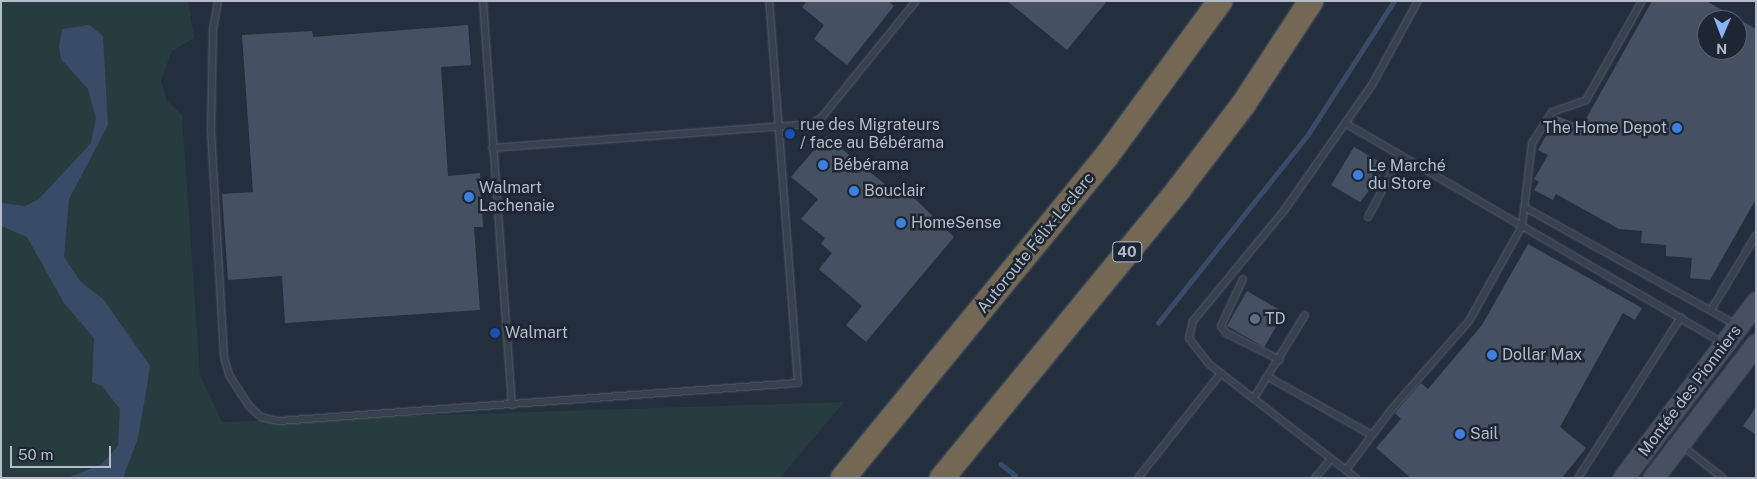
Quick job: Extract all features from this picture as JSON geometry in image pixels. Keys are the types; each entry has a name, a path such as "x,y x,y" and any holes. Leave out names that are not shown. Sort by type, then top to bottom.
{"highway":[{"name":"Autoroute Félix-Leclerc","path":"843,478 1106,157 1220,1"},
{"name":"40","path":"942,478 1179,190 1243,106 1311,1"}],"street":[{"name":"Montée des Pionniers","path":"1623,478 1726,345 1756,302"},
{"name":"Montée des Pionniers","path":"1653,478 1681,445 1756,344"}],"lane":[{"path":"218,1 213,28 210,131 224,357 238,391 261,417 279,421 798,383 769,1"},
{"path":"482,1 512,405"},
{"path":"492,148 811,124 822,117 916,1"},
{"path":"1356,478 1221,373 1195,351 1189,338 1193,321 1283,212 1346,123 1418,1"},
{"path":"1346,470 1372,435 1470,321 1522,226 1526,208 1532,143 1552,112 1586,100 1642,1"},
{"path":"1346,123 1726,345"},
{"path":"1368,217 1401,155"},
{"path":"1526,208 1740,326"},
{"path":"1711,310 1756,235"},
{"path":"1243,279 1221,326 1226,333 1280,360"},
{"path":"1254,398 1270,378 1305,315"},
{"path":"1578,478 1681,317"},
{"path":"1138,478 1221,373"},
{"path":"1270,378 1372,435"},
{"path":"1681,445 1723,478"},
{"path":"1316,478 1331,459"}],"green space":[{"path":"1,1 188,1 194,38 172,51 161,80 167,101 182,115 200,375 222,422 844,402 780,478 1,478"}],"water":[{"path":"89,25 103,36 108,125 69,199 64,257 80,281 104,300 150,366 147,386 138,438 123,478 11,478 70,477 102,464 118,446 120,409 102,386 92,382 94,338 64,303 27,237 1,226 1,203 25,206 39,199 91,143 96,118 88,89 61,59 59,47 62,29"}],"building":[{"path":"807,1 888,1 894,6 847,65 814,39 824,25 802,7"},
{"path":"1007,1 1107,1 1067,50"},
{"path":"1652,1 1706,1 1722,10 1697,10 1697,60 1747,60 1747,24 1756,29 1756,199 1710,280 1690,278 1692,258 1666,256 1666,245 1641,243 1642,231 1619,229 1556,194 1553,200 1534,190 1539,182 1534,179 1548,155 1538,150 1557,116 1582,126"},
{"path":"468,25 471,65 441,67 448,176 480,173 483,227 474,227 480,310 285,323 282,276 228,280 222,194 253,192 242,35 312,31 313,37"},
{"path":"826,136 898,195 904,188 954,237 866,342 846,325 862,306 819,269 832,253 821,244 825,238 801,219 818,199 791,177"},
{"path":"1354,147 1382,163 1376,173 1381,175 1360,202 1331,185"},
{"path":"1528,244 1642,308 1635,320 1623,313 1560,427 1586,448 1562,478 1411,478 1376,448 1401,419 1395,413 1421,383 1428,389 1482,325"},
{"path":"1247,291 1284,312 1264,347 1227,326"},
{"path":"1756,407 1756,435 1743,426"}],"waterway":[{"path":"1158,323 1307,136 1394,1"},
{"path":"1001,464 1015,475 1013,478"}],"place":[{"name":"The Home Depot","path":"1677,128"},
{"name":"rue des Migrateurs / face au Bébérama","path":"790,134"},
{"name":"Bébérama","path":"823,165"},
{"name":"Le Marché du Store","path":"1358,175"},
{"name":"Bouclair","path":"854,191"},
{"name":"Walmart Lachenaie","path":"469,197"},
{"name":"HomeSense","path":"901,223"},
{"name":"TD","path":"1255,319"},
{"name":"Walmart","path":"495,333"},
{"name":"Dollar Max","path":"1492,355"},
{"name":"Sail","path":"1460,434"}]}
